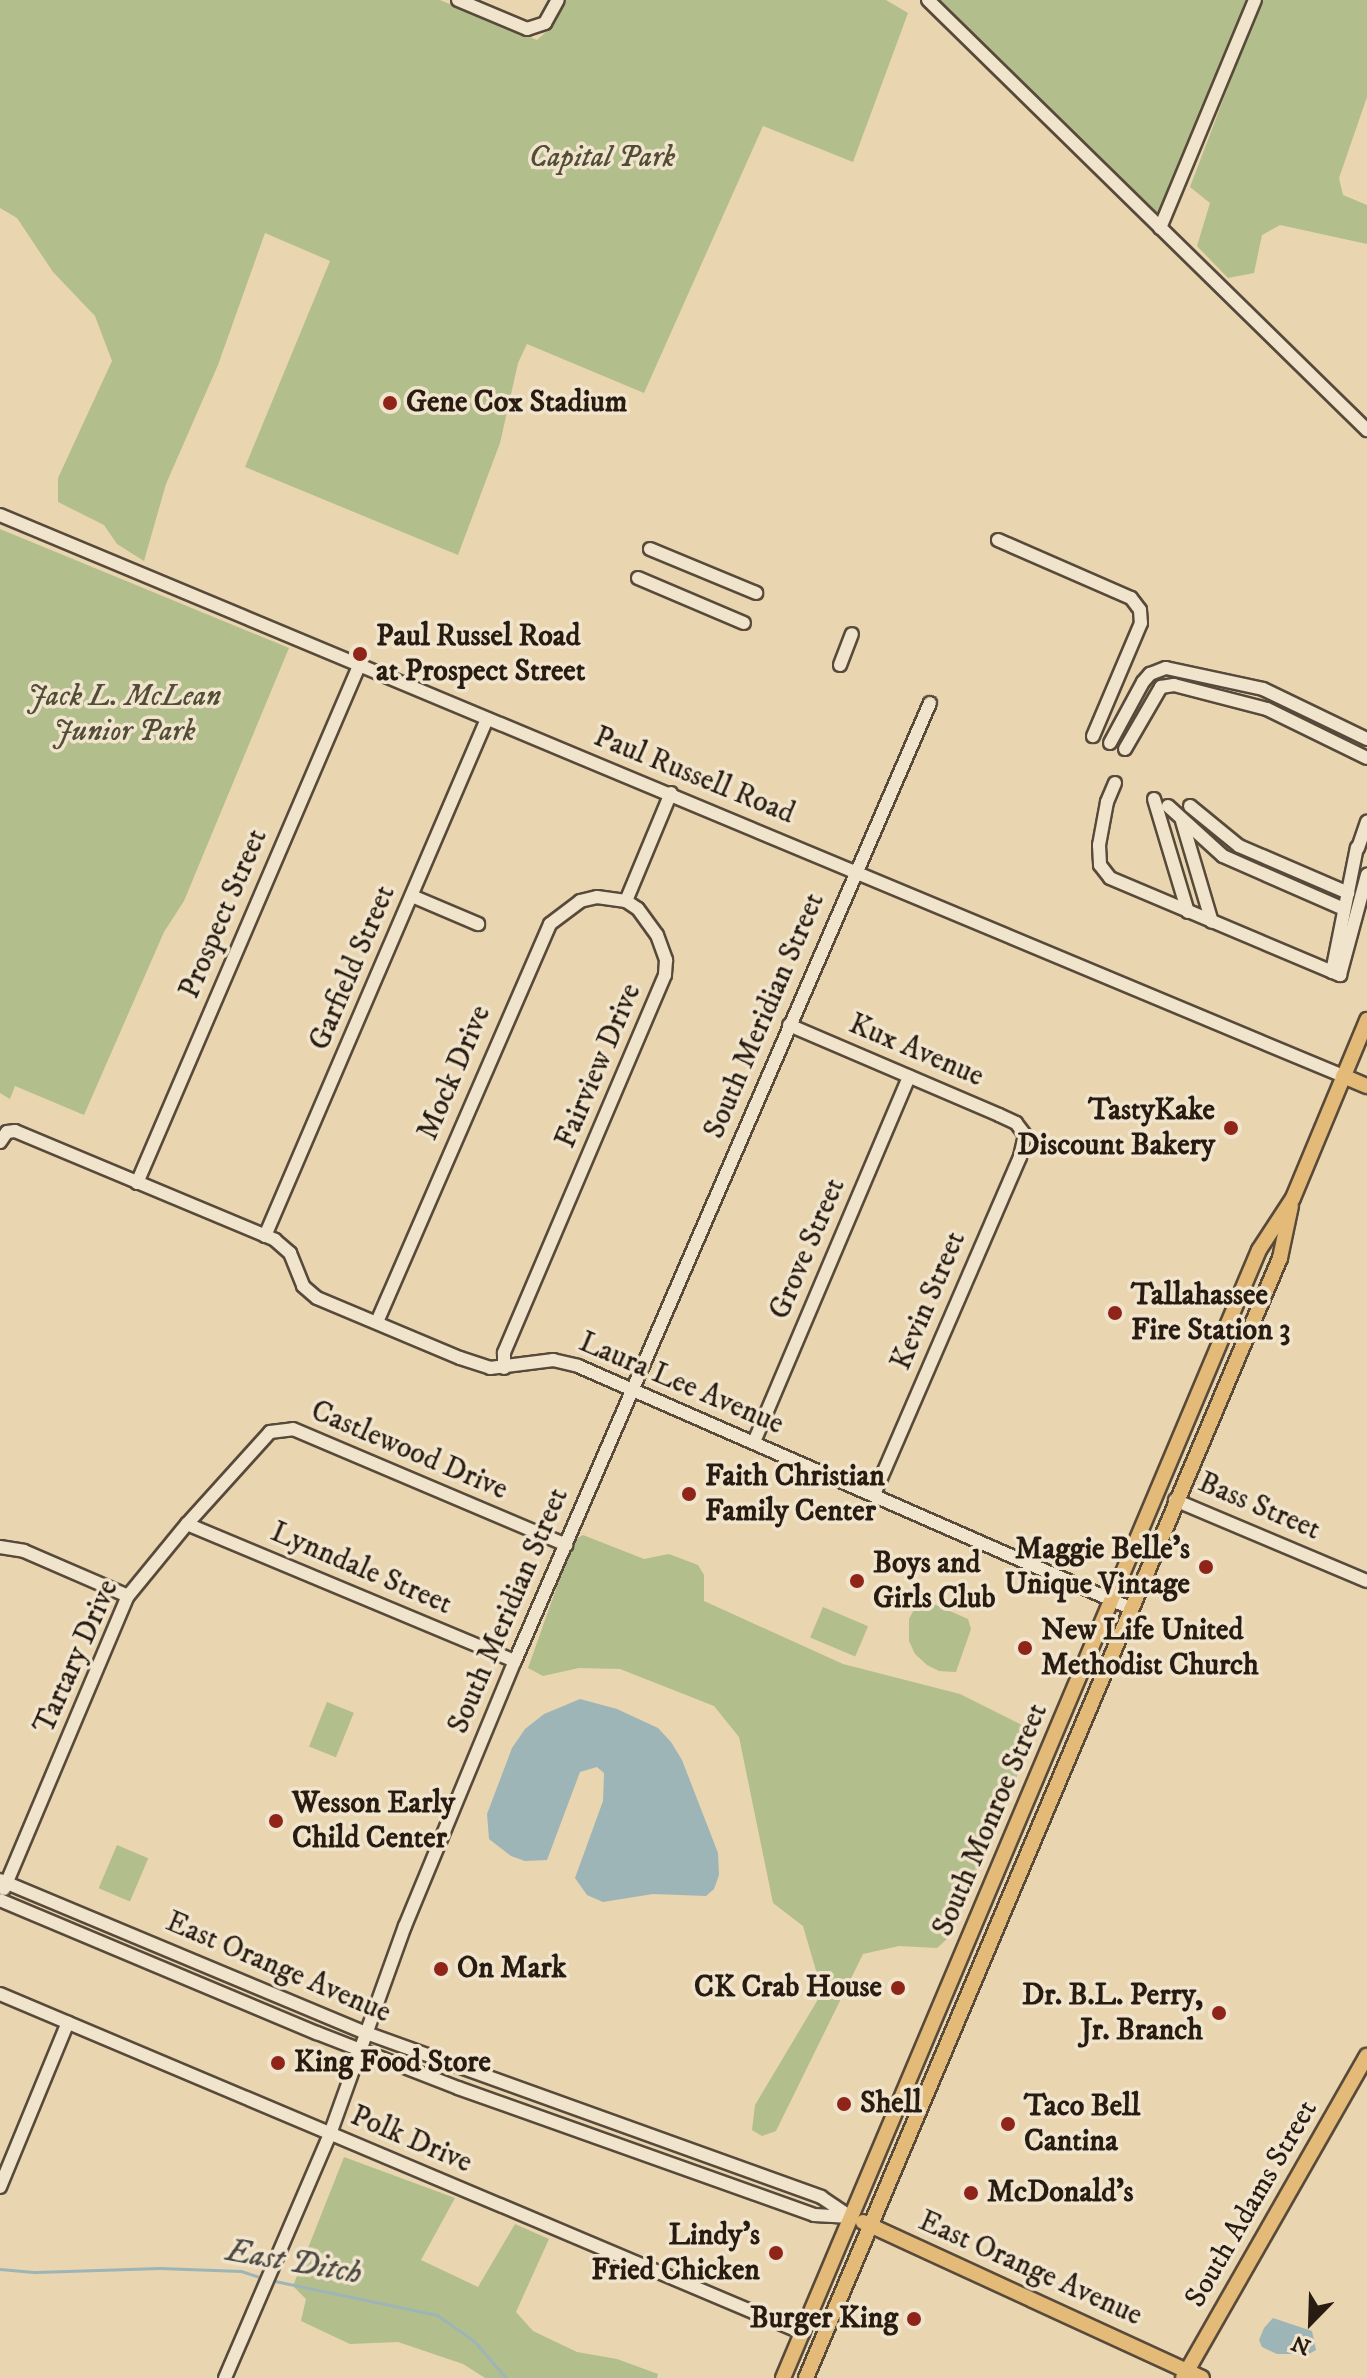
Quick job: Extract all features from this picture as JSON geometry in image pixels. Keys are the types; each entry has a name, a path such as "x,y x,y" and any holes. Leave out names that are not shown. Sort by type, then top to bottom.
{"main road":[{"name":"South Monroe Street","path":"806,2378 1259,1306 1282,1250 1293,1198 1367,1020"},
{"name":"Paul Russell Road","path":"1343,1076 1367,1086"},
{"name":"South Monroe Street","path":"783,2378 1259,1250 1293,1198"},
{"path":"1247,1280 1255,1288 1259,1306"},
{"path":"1193,1408 1211,1416"},
{"name":"South Adams Street","path":"1184,2374 1367,2056"},
{"name":"East Orange Avenue","path":"851,2217 1184,2374 1202,2378"}],"street":[{"path":"458,0 527,29 541,25 550,17 558,0"},
{"path":"928,0 1367,430"},
{"path":"1160,228 1255,0"},
{"name":"Paul Russell Road","path":"0,515 1343,1076"},
{"path":"998,540 1131,598 1140,610 1141,623 1093,736"},
{"path":"650,549 756,593"},
{"path":"638,578 744,623"},
{"path":"840,665 852,634"},
{"name":"Prospect Street","path":"137,1183 359,666"},
{"path":"1110,743 1143,682 1166,668 1263,689 1367,739"},
{"path":"1125,749 1161,687 1174,685 1267,709 1367,758"},
{"name":"South Meridian Street","path":"225,2378 330,2134 405,1926 515,1661 930,703"},
{"name":"Garfield Street","path":"265,1236 487,719"},
{"path":"1115,783 1107,802 1099,845 1104,871 1124,885 1340,975 1367,875"},
{"path":"626,901 671,793"},
{"path":"1154,799 1188,912"},
{"path":"1168,806 1223,856 1344,909"},
{"path":"1190,806 1239,846 1348,893"},
{"path":"1182,819 1212,922"},
{"path":"1332,972 1357,847 1367,822"},
{"path":"412,896 478,924"},
{"name":"Mock Drive","path":"377,1322 550,924 580,901 597,897 626,901"},
{"name":"Fairview Drive","path":"504,1368 504,1353 665,975 666,960 657,935 638,909 626,901"},
{"name":"Kux Avenue","path":"789,1025 1021,1127"},
{"name":"Grove Street","path":"754,1442 909,1076"},
{"name":"Kevin Street","path":"874,1495 1020,1157 1025,1143 1021,1127"},
{"name":"Laura Lee Avenue","path":"4,1137 15,1131 265,1236 290,1253 308,1291 472,1363 504,1368 564,1361 632,1388 1130,1608"},
{"name":"Castlewood Drive","path":"276,1430 293,1429 566,1545"},
{"name":"Tartary Drive","path":"0,1900 3,1881 128,1596 259,1441 276,1430"},
{"name":"Bass Street","path":"1175,1500 1367,1581"},
{"name":"Lynndale Street","path":"187,1524 515,1661"},
{"path":"0,1547 24,1551 128,1596"},
{"name":"East Orange Avenue","path":"3,1881 366,2033 821,2197 851,2217"},
{"name":"East Orange Avenue","path":"0,1900 360,2050 814,2215 851,2217"},
{"name":"Polk Drive","path":"0,1994 803,2333"},
{"path":"0,2187 68,2022"}],"green space":[{"name":"Capital Park","path":"0,0 440,0 537,40 548,30 561,0 886,0 908,13 853,162 763,126 644,393 527,344 518,363 500,443 458,555 245,467 330,261 265,233 218,365 166,484 144,561 117,544 104,525 58,502 58,478 112,361 95,316 53,272 17,218 0,208"},
{"path":"937,0 1250,0 1159,216"},
{"path":"1261,0 1367,0 1367,97 1339,178 1343,195 1367,205 1367,244 1280,225 1262,235 1254,273 1228,278 1197,246 1210,203 1190,187"},
{"name":"Jack L. McLean Junior Park","path":"0,529 289,648 184,901 164,932 84,1115 15,1086 10,1099 0,1093"},
{"path":"583,1535 644,1559 669,1554 698,1565 704,1575 704,1601 843,1664 960,1694 1036,1732 947,1939 937,1948 899,1946 863,1954 776,2131 762,2136 752,2130 755,2105 817,2001 817,1974 803,1926 773,1903 739,1737 714,1706 620,1669 579,1668 543,1676 528,1668 573,1541"},
{"path":"920,1598 968,1619 971,1629 956,1672 939,1671 915,1654 909,1641 909,1619"},
{"path":"823,1607 868,1626 855,1657 810,1637"},
{"path":"327,1702 354,1713 336,1757 309,1747"},
{"path":"117,1845 148,1858 130,1902 99,1888"},
{"path":"344,2157 455,2198 421,2260 478,2287 515,2224 549,2239 516,2312 533,2331 577,2352 617,2359 658,2374 657,2378 485,2378 463,2364 398,2342 350,2344 301,2321 306,2299 293,2286"}],"water":[{"path":"580,1699 617,1709 658,1728 671,1742 682,1760 718,1853 719,1875 714,1889 706,1896 653,1894 603,1902 587,1895 575,1878 603,1801 604,1773 597,1767 580,1772 547,1860 525,1861 511,1856 489,1839 487,1814 512,1748 525,1729 544,1714"},
{"path":"1273,2318 1312,2331 1316,2350 1309,2354 1277,2354 1262,2347 1259,2340"}],"waterway":[{"name":"East Ditch","path":"0,2269 36,2272 160,2268 241,2271 263,2278"},
{"name":"East Ditch","path":"270,2280 437,2315 474,2341 506,2378"}],"place":[{"name":"Gene Cox Stadium","path":"390,403"},
{"name":"Paul Russel Road at Prospect Street","path":"360,654"},
{"name":"TastyKake Discount Bakery","path":"1231,1128"},
{"name":"Tallahassee Fire Station 3","path":"1115,1313"},
{"name":"Faith Christian Family Center","path":"689,1494"},
{"name":"Maggie Belle's Unique Vintage","path":"1206,1567"},
{"name":"Boys and Girls Club","path":"857,1581"},
{"name":"New Life United Methodist Church","path":"1025,1648"},
{"name":"Wesson Early Child Center","path":"276,1821"},
{"name":"On Mark","path":"441,1969"},
{"name":"CK Crab House","path":"898,1988"},
{"name":"Dr. B.L. Perry, Jr. Branch","path":"1219,2013"},
{"name":"King Food Store","path":"278,2063"},
{"name":"Shell","path":"844,2104"},
{"name":"Taco Bell Cantina","path":"1008,2124"},
{"name":"McDonald's","path":"971,2193"},
{"name":"Lindy's Fried Chicken","path":"776,2253"},
{"name":"Burger King","path":"914,2319"}]}
